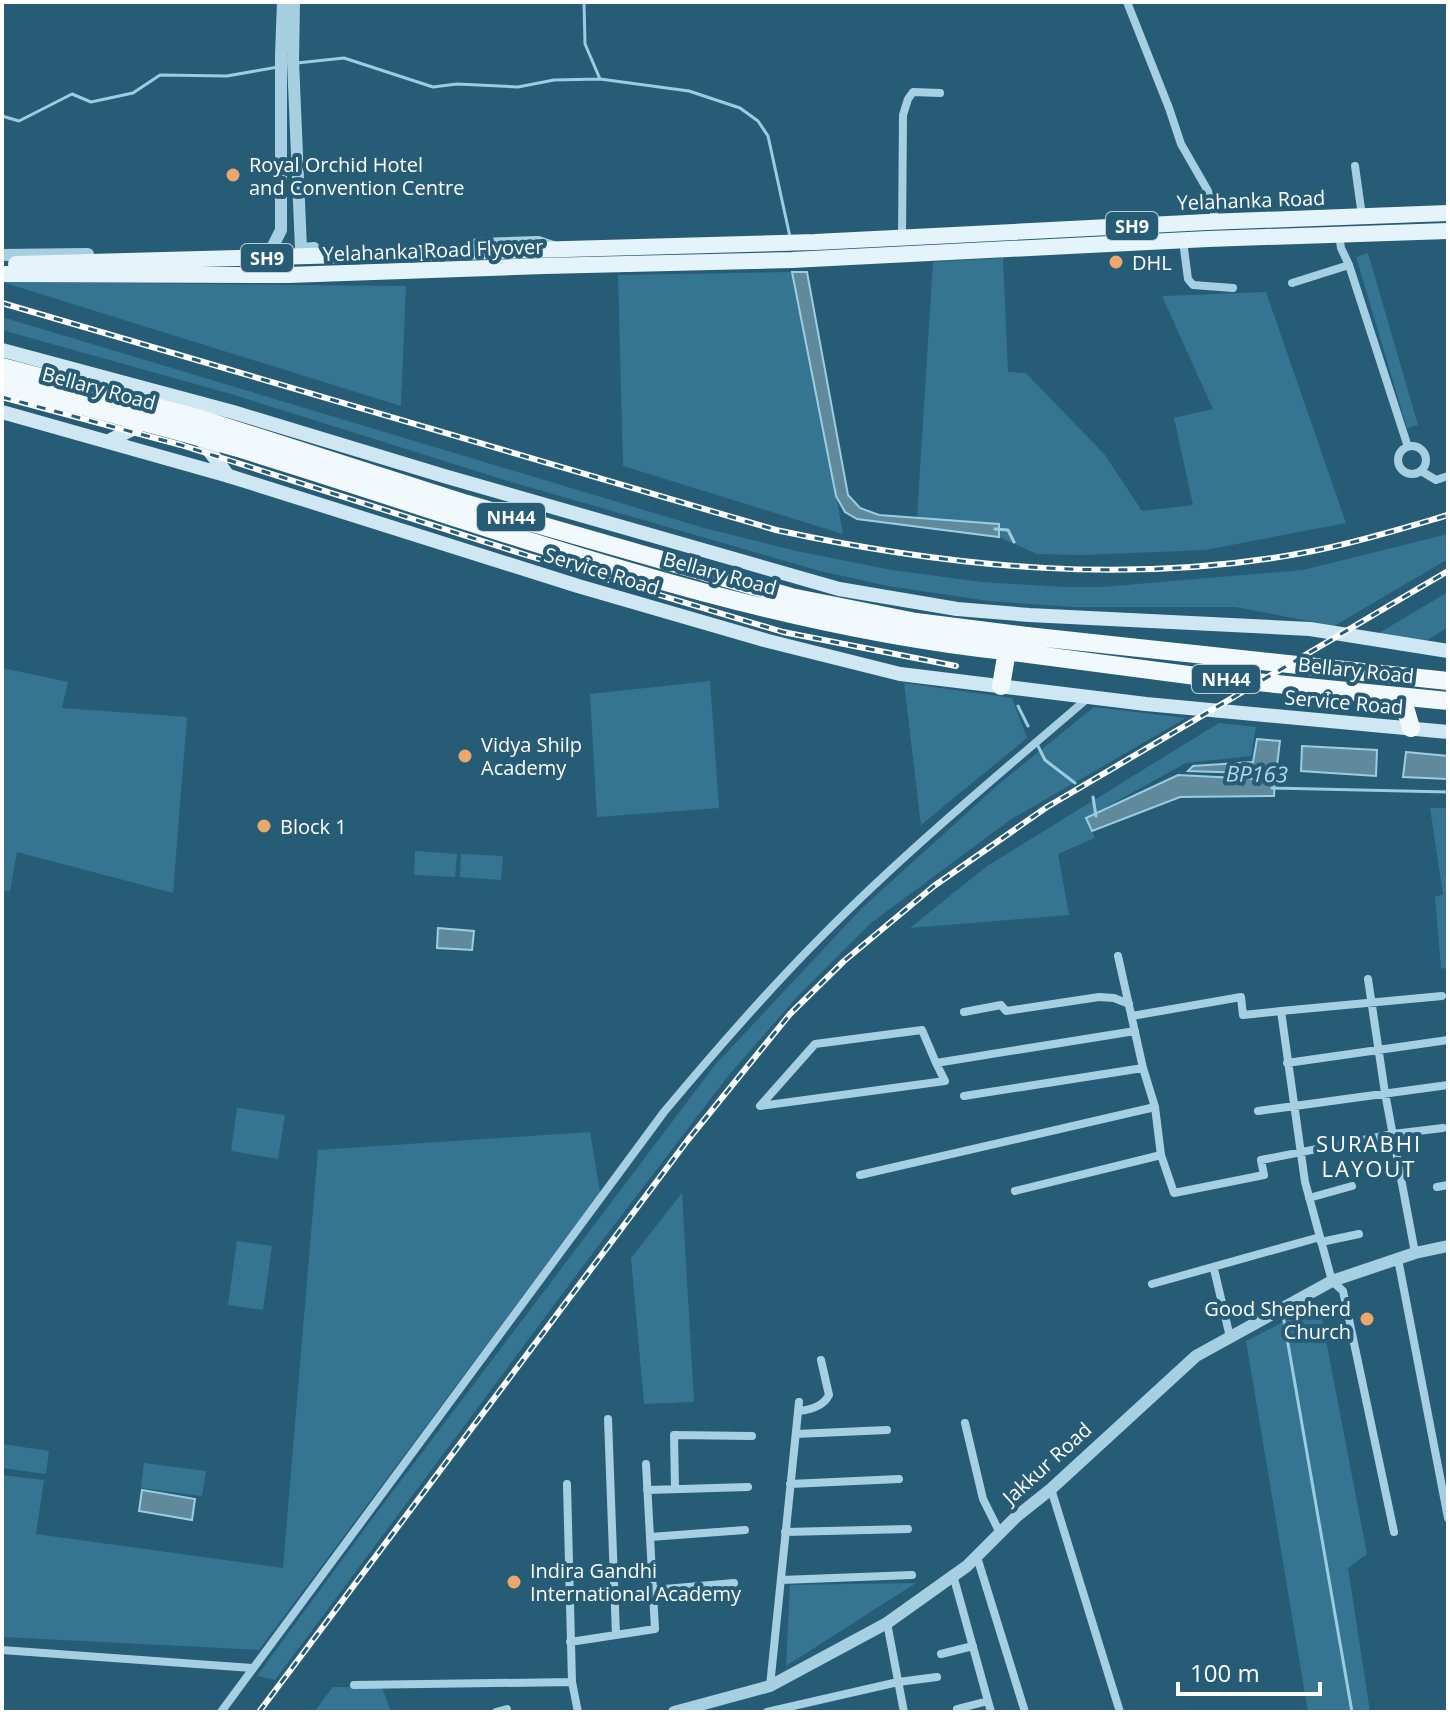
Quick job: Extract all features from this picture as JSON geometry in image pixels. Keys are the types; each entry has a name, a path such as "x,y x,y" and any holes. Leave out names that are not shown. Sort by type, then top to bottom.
{"highway":[{"name":"Bellary Road","path":"2,367 201,419 467,504 791,597 916,622 1448,681"},
{"name":"Bellary Road","path":"2,385 240,449 561,551 774,610 853,628 1196,676 1448,701"},
{"path":"1001,686 1006,651"},
{"path":"1402,697 1411,728"}],"main road":[{"name":"Yelahanka Road","path":"854,249 902,238 1216,221 1448,213"},
{"name":"Yelahanka Road","path":"757,252 1448,231"},
{"name":"Yelahanka Road Flyover","path":"2,264 558,250"},
{"name":"SH9","path":"558,250 757,252"},
{"name":"SH9","path":"576,265 757,252"},
{"name":"Yelahanka Road Flyover","path":"2,272 288,275 576,265"},
{"path":"2,350 233,412 839,589 957,609 1310,629 1448,651"},
{"path":"109,441 144,423 148,414 148,404 124,383"},
{"name":"Service Road","path":"2,412 229,476 564,582 782,645 900,674 1203,709 1448,732"},
{"path":"229,476 194,427 201,413 233,412"}],"street":[{"path":"283,2 301,279"},
{"path":"256,258 272,248 281,230 285,49 294,2"},
{"path":"1127,2 1181,144 1208,191 1216,221"},
{"path":"902,238 903,115 913,92 940,93"},
{"path":"1355,166 1362,216"},
{"path":"1344,234 1349,265 1408,447"},
{"path":"1183,240 1188,279 1193,285 1233,288"},
{"path":"2,255 538,242 558,250"},
{"path":"2,272 34,280 301,279 560,271 576,265"},
{"path":"1292,283 1349,265"},
{"path":"1408,447 1417,447 1424,454 1426,463 1421,471 1413,475 1401,469 1399,456 1408,447"},
{"path":"1421,471 1436,480 1448,476"},
{"path":"221,1712 664,1112 713,1054 825,933 1090,696"},
{"path":"1118,956 1155,1107 1161,1155 1174,1193 1264,1175 1261,1160 1393,1134 1443,1128"},
{"path":"1368,979 1385,1093 1415,1253"},
{"path":"1132,1016 1241,997 1243,1015 1442,996"},
{"path":"964,1012 1001,1005 1006,1011 1099,997 1114,998 1129,1004"},
{"path":"1281,1011 1309,1198 1332,1281 1343,1291 1394,1532"},
{"path":"922,1030 936,1063 945,1081 760,1106 815,1044 922,1030"},
{"path":"936,1063 1135,1031"},
{"path":"1287,1063 1448,1040"},
{"path":"964,1096 1143,1068"},
{"path":"1258,1111 1448,1085"},
{"path":"860,1175 1155,1107"},
{"path":"1015,1191 1161,1155"},
{"path":"1437,1187 1448,1185"},
{"path":"1309,1198 1352,1186"},
{"path":"1152,1284 1320,1239 1359,1234"},
{"name":"Jakkur Road","path":"674,1712 770,1686 887,1623 977,1557 1196,1356 1332,1281 1415,1253 1448,1246"},
{"path":"1398,1259 1448,1518"},
{"path":"1214,1269 1230,1337"},
{"path":"770,1686 798,1406 810,1410 829,1395 821,1360"},
{"path":"608,1419 616,1635"},
{"path":"965,1423 983,1499 1000,1533"},
{"path":"796,1434 887,1430"},
{"path":"675,1489 674,1435 752,1436"},
{"path":"570,1642 655,1629 646,1464"},
{"path":"790,1484 899,1479"},
{"path":"567,1484 570,1642 572,1682 578,1712"},
{"path":"647,1490 748,1487"},
{"path":"1051,1489 1120,1712"},
{"path":"785,1532 908,1529"},
{"path":"650,1537 745,1530"},
{"path":"977,1557 1025,1712"},
{"path":"781,1580 912,1575"},
{"path":"953,1575 991,1712"},
{"path":"653,1590 734,1583"},
{"path":"887,1623 904,1712"},
{"path":"941,1654 973,1646"},
{"path":"2,1650 252,1668"},
{"path":"767,1712 898,1682 937,1677"},
{"path":"354,1685 572,1682"},
{"path":"957,1709 988,1701"},
{"path":"496,1712 507,1709 507,1712"}],"shaded area":[{"path":"1368,253 1418,425 1407,428 1356,257"},
{"path":"1003,258 1008,372 1026,373 1105,455 1142,511 1193,505 1174,418 1213,409 1162,296 1266,292 1346,523 1205,550 1082,555 1037,554 999,537 999,524 917,518 933,262"},
{"path":"792,272 843,534 623,466 618,275"},
{"path":"2,282 406,286 401,406"},
{"path":"2,317 704,528 892,570 982,582 1102,587 1303,570 1448,534 1448,559 1334,626 1236,607 1074,607 989,601 888,586 820,571 508,481 231,394 2,330"},
{"path":"1448,592 1448,627 1427,640 1379,633"},
{"path":"2,668 68,682 62,708 187,717 173,893 17,852 10,891 2,891"},
{"path":"710,681 719,808 597,817 590,694"},
{"path":"904,683 1012,698 1027,738 921,825"},
{"path":"1094,707 1186,718 1010,820 871,923 797,997 728,1076 275,1680 257,1676 715,1065 862,908 1000,783"},
{"path":"1219,723 1256,727 1251,756 1186,763 1086,818 1095,838 1058,854 1069,915 910,928 987,866"},
{"path":"1430,808 1448,808 1448,969 1441,968 1435,896 1443,895"},
{"path":"415,851 457,854 455,877 414,875"},
{"path":"461,854 503,856 501,880 460,877"},
{"path":"237,1108 285,1115 278,1159 231,1151"},
{"path":"590,1132 600,1192 259,1650 2,1637 2,1475 44,1480 36,1534 283,1568 318,1150"},
{"path":"682,1193 694,1402 644,1404 631,1258"},
{"path":"237,1241 272,1246 263,1310 228,1305"},
{"path":"1319,1304 1367,1554 1348,1568 1370,1712 1308,1712 1246,1341"},
{"path":"2,1444 49,1451 46,1474 2,1468"},
{"path":"144,1463 206,1471 202,1496 141,1488"},
{"path":"916,1583 786,1666 790,1585"},
{"path":"333,1687 382,1687 391,1712 314,1712"}],"water":[{"path":"792,272 807,272 848,495 860,508 879,515 999,524 999,537 857,519 845,512 836,496"},
{"path":"1257,739 1280,741 1276,774 1188,771 1193,766 1253,762"},
{"path":"1302,746 1377,750 1376,776 1301,771"},
{"path":"1406,752 1448,756 1448,779 1403,777"},
{"path":"1178,775 1275,780 1274,796 1180,797 1092,831 1086,818"},
{"path":"438,928 474,931 472,950 437,948"},
{"path":"142,1490 195,1499 192,1520 139,1511"}],"waterway":[{"path":"584,2 585,44 600,79"},
{"path":"297,63 344,58 433,87 457,84 518,87 554,80 600,79 689,91 740,108 758,121 768,136 790,237"},
{"path":"2,116 19,121 72,94 91,102 133,93 160,75 227,76 278,67"},
{"path":"995,529 1008,530 1014,542"},
{"path":"1018,706 1028,726"},
{"path":"1038,746 1045,760 1075,783"},
{"name":"BP163","path":"1272,788 1448,792"},
{"name":"BP163","path":"1093,797 1096,816"},
{"path":"1283,1315 1352,1712"}],"railway":[{"path":"2,303 776,530 909,554 1044,568 1179,568 1246,562 1313,551 1448,515"},
{"path":"2,397 181,445 526,555 783,632 956,666"},
{"path":"259,1712 687,1141 790,1014 844,961 934,886 1047,807 1448,571"}],"place":[{"name":"Royal Orchid Hotel and Convention Centre","path":"233,175"},
{"name":"DHL","path":"1116,262"},
{"name":"Vidya Shilp Academy","path":"465,756"},
{"name":"Block 1","path":"264,826"},
{"name":"Good Shepherd Church","path":"1367,1319"},
{"name":"Indira Gandhi International Academy","path":"514,1582"}],"district":[{"name":"SURABHI LAYOUT","path":"1369,1156"}]}
